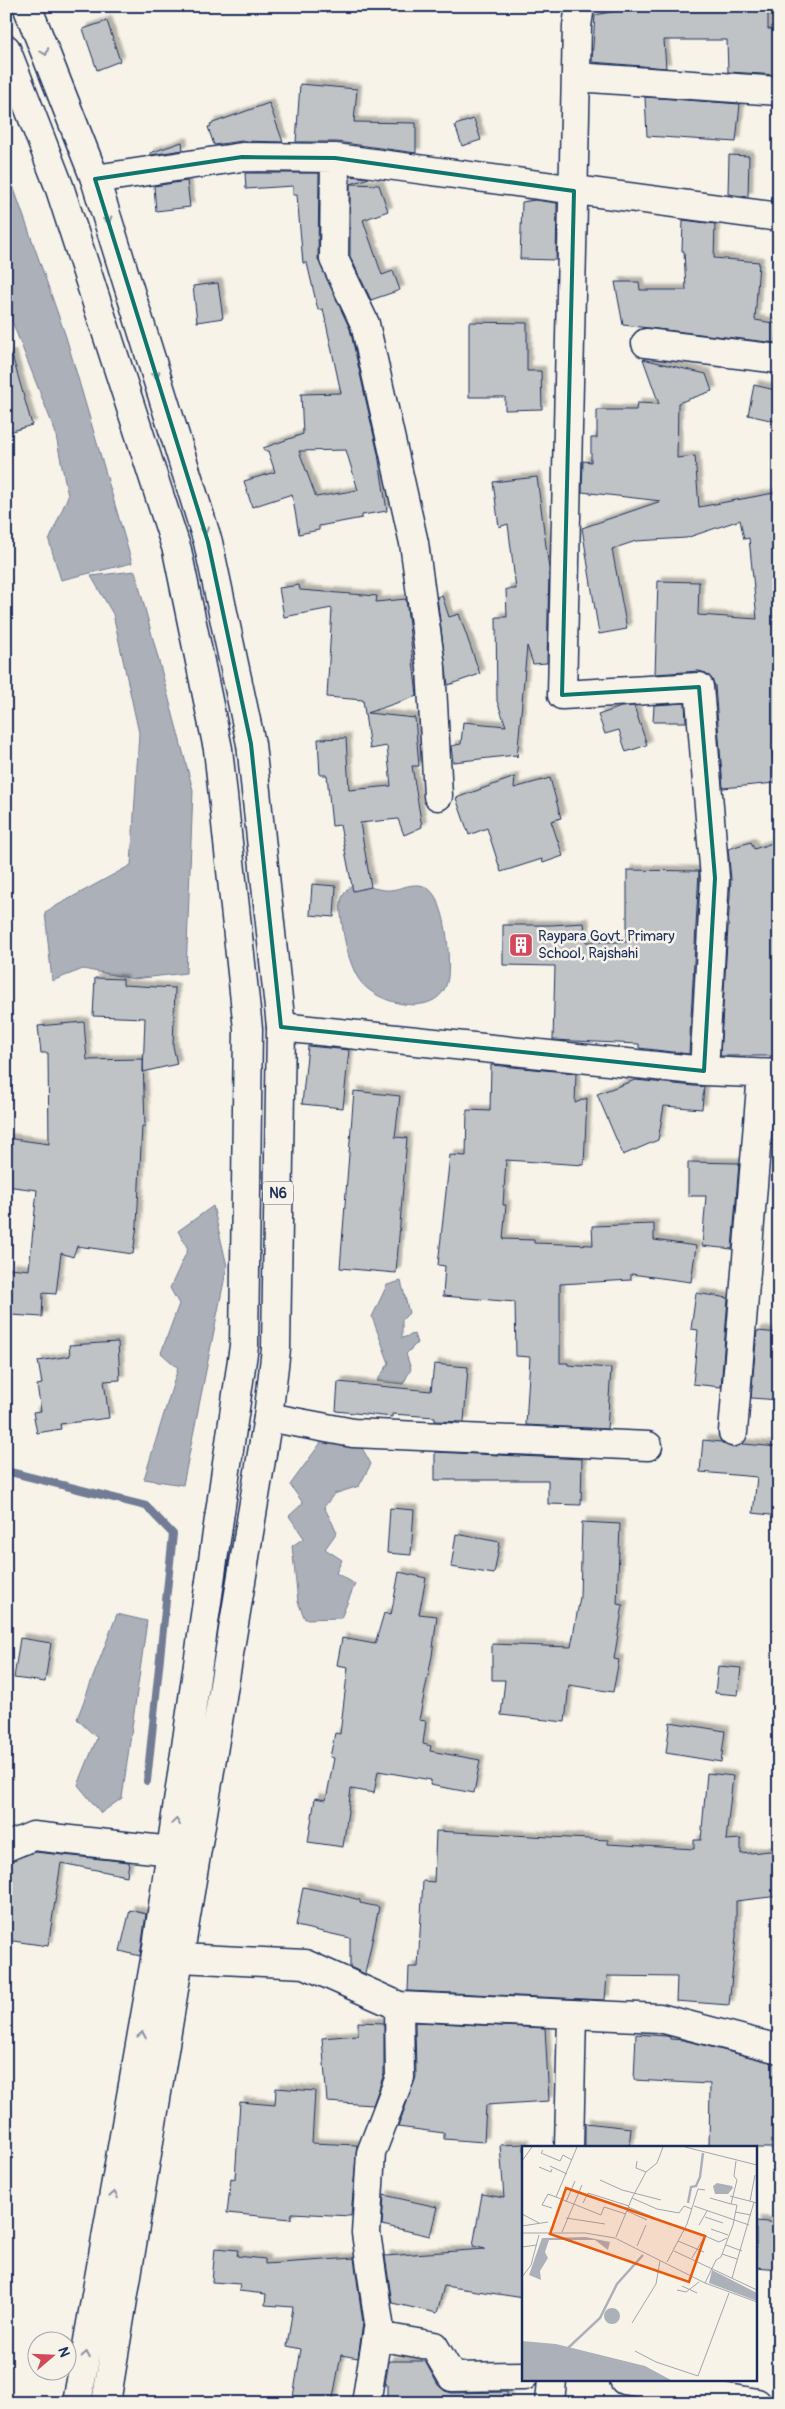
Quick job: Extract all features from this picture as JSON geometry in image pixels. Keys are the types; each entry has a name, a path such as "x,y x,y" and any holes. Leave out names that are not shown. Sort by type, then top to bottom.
{"main road":[{"name":"N6","path":"27,6 95,179 208,542 251,744 281,1028 276,1349 268,1417 106,2403"},
{"path":"580,6 576,26 562,695 699,687 715,878 704,1071"},
{"name":"N6","path":"6,49 59,186 177,550 218,749 248,1029 244,1346 172,1852 77,2403"},
{"path":"576,77 779,91"},
{"path":"95,179 242,157 335,158 574,192 779,217"},
{"path":"335,158 334,259 365,324 414,542 431,667 438,796"},
{"path":"646,343 779,360"},
{"path":"281,1028 704,1071 770,1074 733,1432"},
{"path":"268,1417 353,1433 648,1446"},
{"path":"6,1847 33,1836 172,1852"},
{"path":"179,1958 305,1964 399,2006 660,2018 779,2049"},
{"path":"366,2403 379,2323 366,2234 370,2162 371,2153 400,2077 399,2006"},
{"path":"569,2146 572,2014"},
{"path":"377,2336 434,2346 452,2377 522,2376"},
{"path":"550,2403 552,2382"},
{"path":"636,2382 757,2403"}],"highlighted area":[{"path":"242,157 335,158 574,191 562,695 699,687 715,878 704,1071 281,1027 251,744 208,542 95,179"}],"shaded area":[{"path":"6,166 66,337 132,563 61,580 49,541 68,496 55,431 6,306"},
{"path":"135,571 193,790 186,973 134,979 83,969 52,981 45,912 131,865 139,733 113,614 91,576"},
{"path":"352,885 394,890 419,885 428,889 436,897 445,924 448,977 443,991 434,1000 422,1004 393,1002 367,988 358,978 347,951 341,912 342,898 347,889"},
{"path":"213,1206 227,1266 183,1485 144,1479 178,1368 161,1353 179,1304 170,1288 188,1249 178,1231"},
{"path":"401,1281 409,1313 402,1320 402,1338 414,1334 417,1343 406,1354 411,1369 403,1384 377,1381 389,1363 372,1317 387,1285"},
{"path":"325,1437 357,1439 371,1464 359,1486 334,1494 324,1507 337,1532 325,1549 342,1560 336,1573 355,1584 341,1618 305,1619 298,1602 292,1546 304,1538 289,1516 303,1503 290,1485"},
{"path":"117,1614 147,1621 122,1798 101,1813 78,1785 97,1738 77,1719"}],"building":[{"path":"616,6 768,6 768,29 779,29 779,75 728,72 727,40 664,40 666,68 592,62 595,15 616,11"},
{"path":"107,21 120,61 97,70 83,29"},
{"path":"300,84 357,89 354,122 416,123 416,153 337,142 296,142"},
{"path":"645,97 740,104 736,142 647,136"},
{"path":"269,103 283,142 242,141 214,145 208,127 211,126 210,124"},
{"path":"474,119 481,140 462,146 455,125"},
{"path":"182,142 183,150 150,155 150,153"},
{"path":"729,155 749,156 748,197 728,194"},
{"path":"245,173 319,173 318,259 350,329 378,454 387,511 319,526 319,530 299,534 292,494 252,507 244,481 275,472 268,451 264,451 263,448 303,434 301,394 341,393 323,309 318,310 307,263 303,263 297,195 293,195 293,186 246,189","holes":["346,450 358,490 316,497 299,451"]},
{"path":"350,176 369,178 351,184 379,185 388,211 363,220 382,275 393,271 400,290 371,300 350,256"},
{"path":"187,181 190,207 156,211 154,186"},
{"path":"535,200 557,203 556,260 520,259 522,202"},
{"path":"683,220 715,224 714,258 759,262 755,320 779,324 776,343 623,325 615,282 639,282 640,290 686,290 684,251 682,251"},
{"path":"218,283 223,318 197,322 193,286"},
{"path":"469,322 527,323 527,371 541,371 542,409 505,410 505,397 469,397"},
{"path":"6,355 12,355 32,425 9,432 6,421"},
{"path":"643,359 706,374 712,391 678,403 677,458 695,456 699,507 779,492 779,750 772,750 775,783 723,788 715,686 712,679 706,673 699,671 655,674 658,581 699,582 698,615 757,619 749,538 744,539 740,520 686,538 636,541 612,549 627,629 599,634 582,528 661,501 582,492 583,461 591,462 591,438 597,438 597,410 636,410 637,403 659,404"},
{"path":"754,385 779,391 779,422 748,415"},
{"path":"537,477 549,569 547,663 533,664 527,646 517,758 516,755 453,762 451,746 461,744 463,722 506,726 497,701 496,617 507,617 506,589 516,589 508,524 499,527 493,482"},
{"path":"299,585 300,590 377,596 376,602 406,599 417,696 367,713 415,718 419,766 412,766 422,827 404,835 398,819 360,823 371,887 353,891 340,825 332,826 327,775 320,775 318,739 346,738 349,790 391,786 387,746 370,749 363,700 327,697 332,608 284,617 279,588"},
{"path":"442,595 449,617 459,614 480,674 448,685 437,597"},
{"path":"685,703 686,722 653,722 654,705"},
{"path":"634,706 647,745 626,752 619,730 605,734 598,715 621,707"},
{"path":"515,777 514,788 550,778 561,818 551,821 563,856 543,863 542,859 501,872 487,828 469,835 456,798"},
{"path":"779,841 779,1056 720,1056 731,879 728,849 751,842 754,849"},
{"path":"627,870 699,871 689,1054 639,1048 639,1044 553,1040 555,966 503,965 503,925 584,923 586,942 627,942"},
{"path":"312,884 336,886 334,917 310,915"},
{"path":"95,978 123,979 123,985 175,988 173,1046 177,1064 143,1072 145,1018 93,1016"},
{"path":"84,1022 87,1060 143,1059 145,1126 142,1126 137,1225 133,1254 77,1246 73,1257 61,1253 56,1294 43,1293 42,1317 11,1315 12,1290 8,1290 10,1268 29,1270 37,1190 6,1186 6,1138 49,1144 48,1053 41,1053 38,1026"},
{"path":"308,1046 349,1050 343,1108 302,1104"},
{"path":"491,1065 576,1073 575,1103 587,1098 584,1165 506,1160 503,1205 506,1205 503,1239 534,1240 534,1243 593,1245 592,1226 654,1224 654,1240 696,1246 691,1282 631,1274 631,1280 560,1284 560,1363 611,1368 607,1429 526,1425 530,1357 516,1356 515,1302 443,1296 445,1266 438,1265 450,1155 466,1156 467,1110 490,1111"},
{"path":"635,1080 704,1087 702,1109 664,1106 658,1140 623,1155 597,1094"},
{"path":"354,1091 400,1096 395,1137 407,1138 396,1273 340,1268"},
{"path":"688,1162 739,1163 732,1249 702,1246 706,1196 688,1196"},
{"path":"696,1293 728,1298 721,1387 693,1384 698,1330 691,1329"},
{"path":"757,1331 779,1333 779,1400 751,1398"},
{"path":"118,1342 120,1380 104,1381 109,1418 60,1424 61,1429 37,1433 33,1412 41,1411 37,1385 42,1384 38,1361 70,1356 69,1345"},
{"path":"434,1364 468,1367 464,1422 435,1421 435,1417 392,1414 392,1417 336,1411 338,1382 431,1391"},
{"path":"703,1440 721,1442 731,1447 743,1444 779,1447 779,1516 753,1513 757,1477 700,1472"},
{"path":"435,1452 582,1459 581,1505 548,1504 548,1480 435,1480"},
{"path":"390,1508 414,1510 411,1555 387,1553"},
{"path":"582,1522 620,1524 617,1604 623,1605 614,1659 619,1660 613,1692 569,1685 565,1722 501,1715 505,1680 492,1680 492,1644 571,1647 580,1597"},
{"path":"456,1534 500,1542 494,1574 451,1567"},
{"path":"399,1572 426,1578 419,1614 437,1616 432,1656 419,1720 426,1721 423,1744 431,1746 430,1751 480,1760 474,1793 430,1785 431,1780 378,1771 374,1793 351,1789 343,1847 308,1842 315,1798 326,1800 334,1758 330,1757 335,1733 340,1734 348,1667 337,1665 342,1638 375,1644 384,1613 391,1615"},
{"path":"20,1638 51,1643 45,1682 14,1678"},
{"path":"718,1666 741,1668 738,1695 715,1693"},
{"path":"670,1722 725,1731 721,1762 666,1753"},
{"path":"707,1773 733,1776 726,1840 741,1839 741,1854 779,1850 779,1896 736,1901 736,1936 729,2005 676,2001 677,1977 607,1976 605,2000 408,1991 409,1967 418,1967 423,1881 434,1882 436,1831 608,1840 608,1844 694,1849 694,1840 701,1840"},
{"path":"35,1852 129,1862 127,1876 61,1863 48,1946 6,1940 6,1862"},
{"path":"303,1887 360,1900 360,1903 379,1907 365,1974 350,1967 350,1938 296,1926"},
{"path":"130,1910 146,1914 140,1956 120,1951"},
{"path":"358,2022 384,2023 384,2074 373,2105 327,2102 322,2038 358,2035"},
{"path":"415,2022 545,2028 549,2101 486,2105 484,2142 444,2139 444,2133 398,2127 416,2077"},
{"path":"636,2034 666,2036 670,2037 670,2039 683,2040 779,2064 779,2148 709,2146 710,2084 634,2080"},
{"path":"276,2088 315,2091 312,2143 357,2145 351,2216 292,2213 291,2219 227,2213 231,2178 235,2179 240,2102 275,2105"},
{"path":"585,2123 631,2128 629,2146 585,2146"},
{"path":"524,2144 522,2146 522,2298 444,2286 437,2313 392,2303 385,2256 485,2249 473,2246 482,2194 504,2198 500,2145"},
{"path":"384,2195 437,2207 430,2236 382,2225"},
{"path":"758,2221 779,2223 779,2269 758,2267"},
{"path":"215,2248 238,2250 237,2256 265,2259 265,2264 354,2258 363,2323 358,2358 341,2355 332,2403 292,2403 301,2349 287,2346 293,2307 265,2305 266,2294 239,2291 240,2284 212,2282"},
{"path":"389,2361 425,2361 438,2385 445,2391 452,2393 507,2392 507,2403 387,2403 387,2385 385,2385"}],"waterway":[{"path":"6,1471 146,1506 173,1534 147,1781"}],"place":[{"name":"Raypara Govt. Primary School, Rajshahi","path":"521,945"}]}
